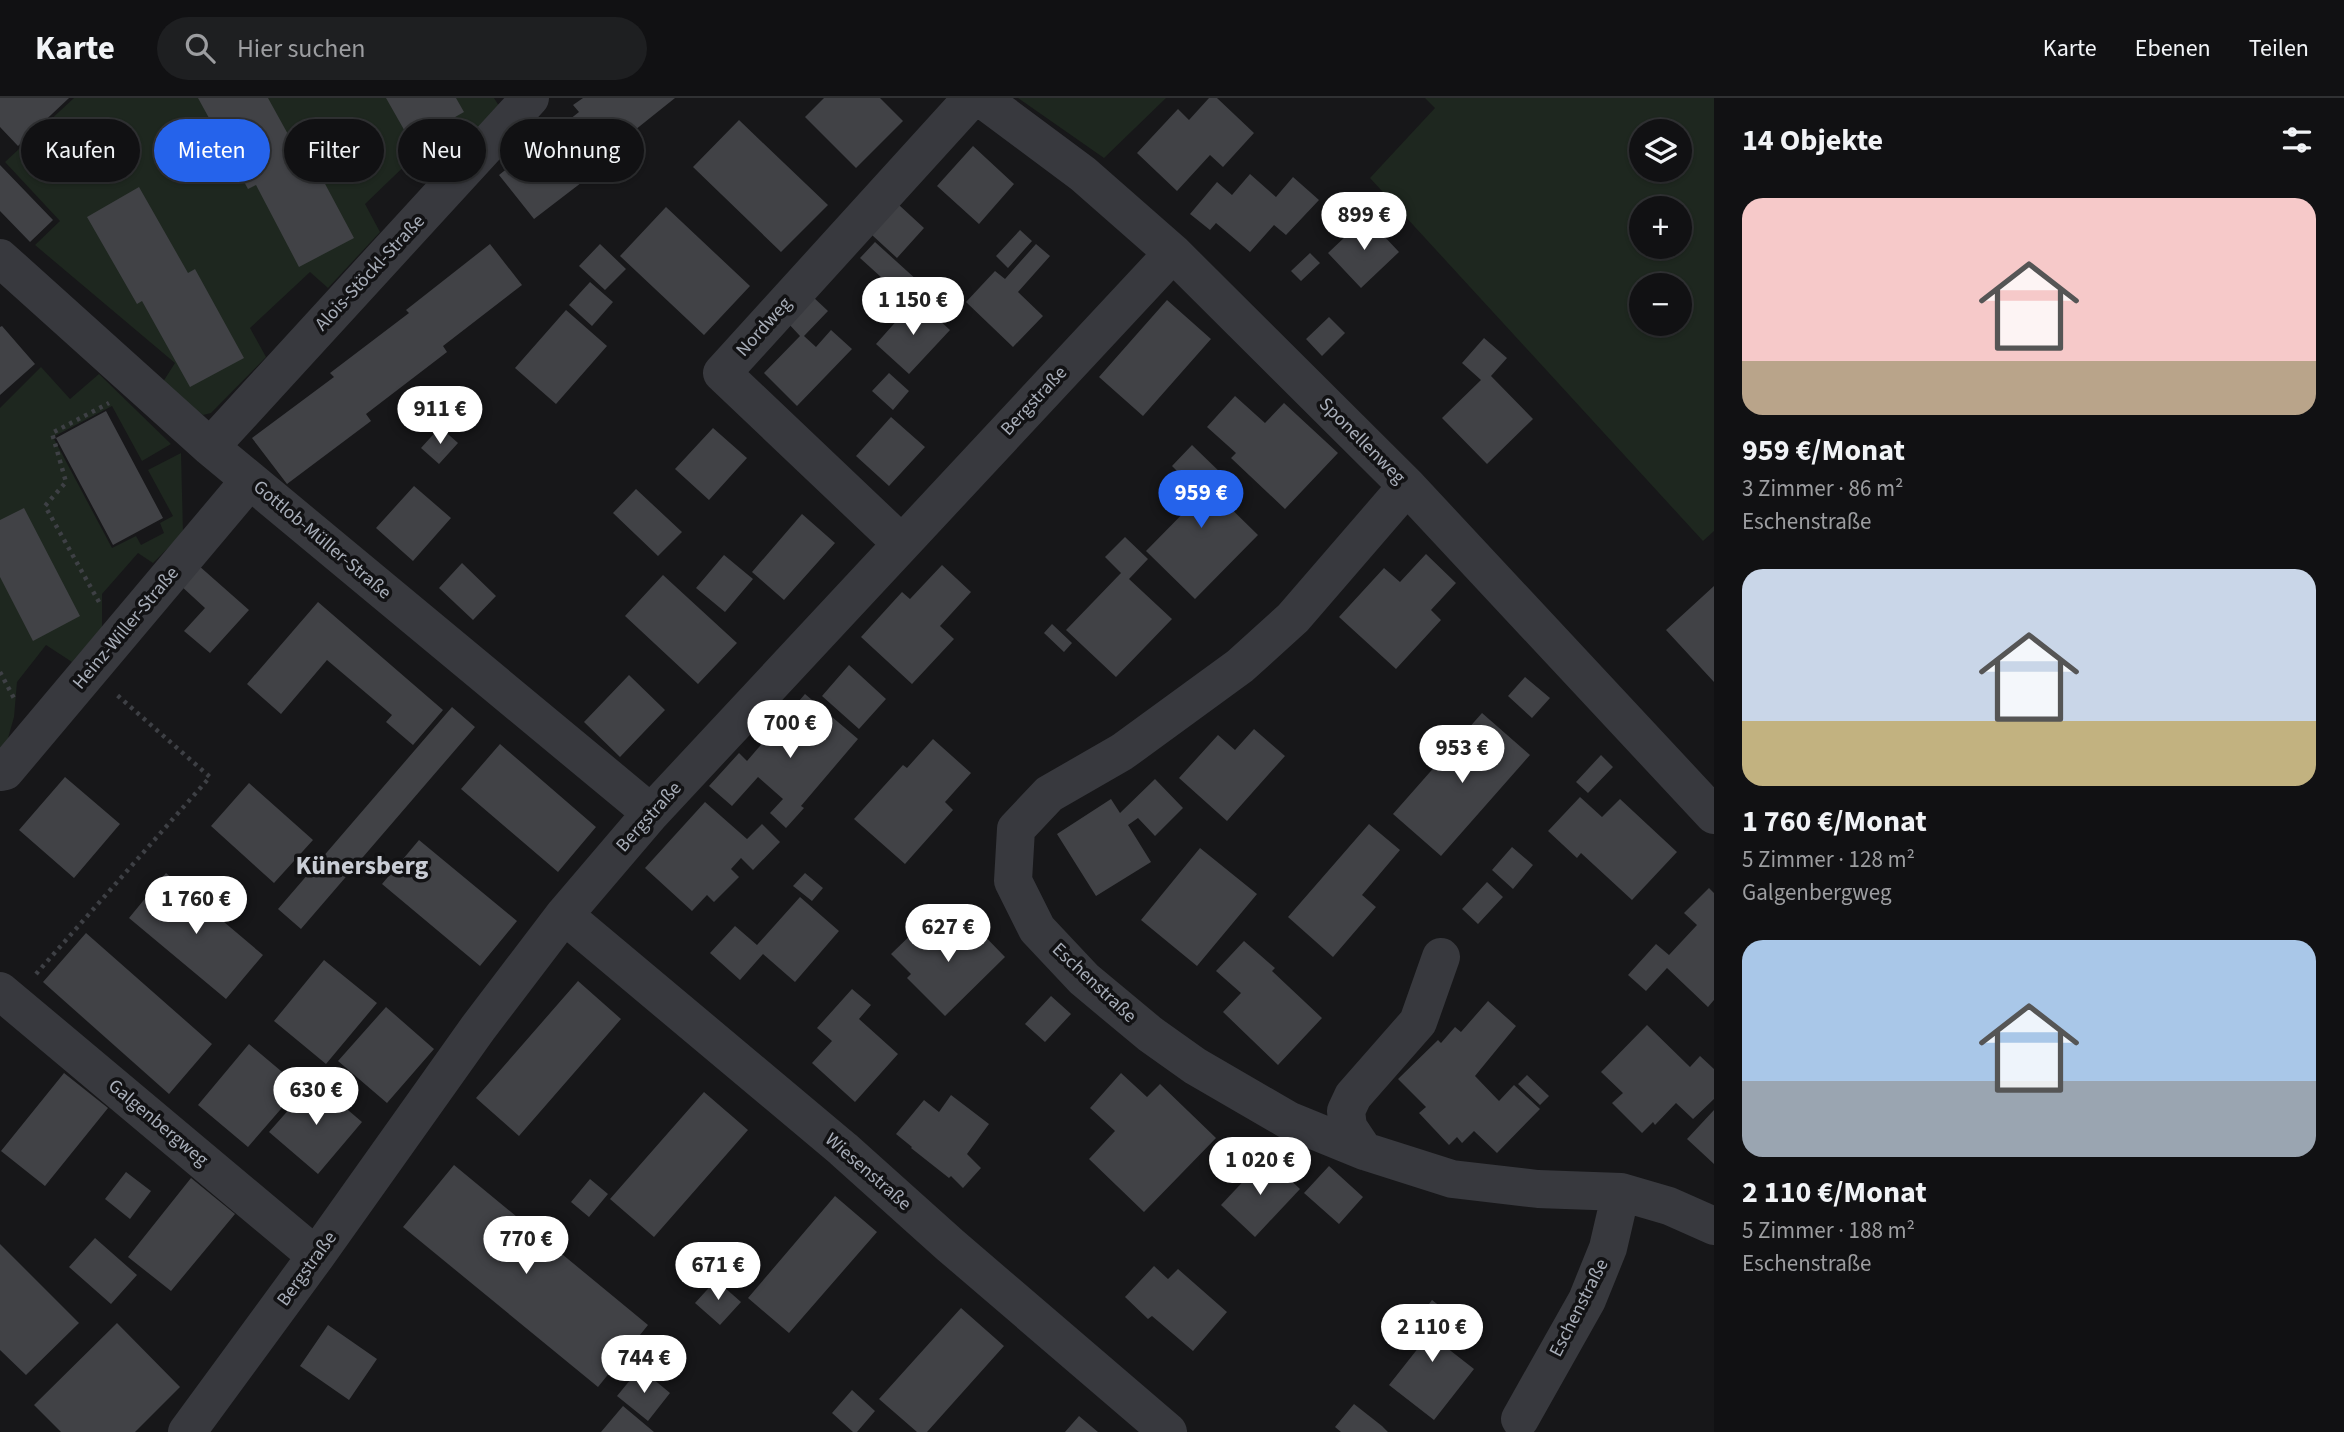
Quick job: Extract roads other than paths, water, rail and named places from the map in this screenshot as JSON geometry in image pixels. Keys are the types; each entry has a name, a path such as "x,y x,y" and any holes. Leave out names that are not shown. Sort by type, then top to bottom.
{"street":[{"name":"Alois-Stöckl-Straße","path":"210,447 530,98"},
{"name":"Nordweg","path":"901,543 722,373 972,98"},
{"name":"Sponellenweg","path":"981,98 1083,174 1173,253 1407,486 1714,815"},
{"name":"Bergstraße","path":"187,1432 478,1028 564,915 651,813 1173,253"},
{"name":"Gottlob-Müller-Straße","path":"0,258 210,447 651,813"},
{"name":"Heinz-Willer-Straße","path":"0,772 5,771 250,480"},
{"name":"Eschenstraße","path":"1407,486 1293,618 1240,666 1122,752 1049,794 1016,829 1013,881 1037,929 1084,979 1150,1034 1195,1066 1288,1120 1364,1151 1452,1179 1538,1189 1621,1192 1669,1206 1714,1226"},
{"name":"Wiesenstraße","path":"564,915 843,1149 950,1245 1168,1432"},
{"path":"1364,1151 1348,1127 1346,1111 1353,1096 1419,1022 1441,957"},
{"name":"Galgenbergweg","path":"6,995 316,1256"},
{"name":"Eschenstraße","path":"1520,1419 1587,1300 1608,1248 1621,1192"}],"district":[{"name":"Künersberg","path":"362,865"}]}
